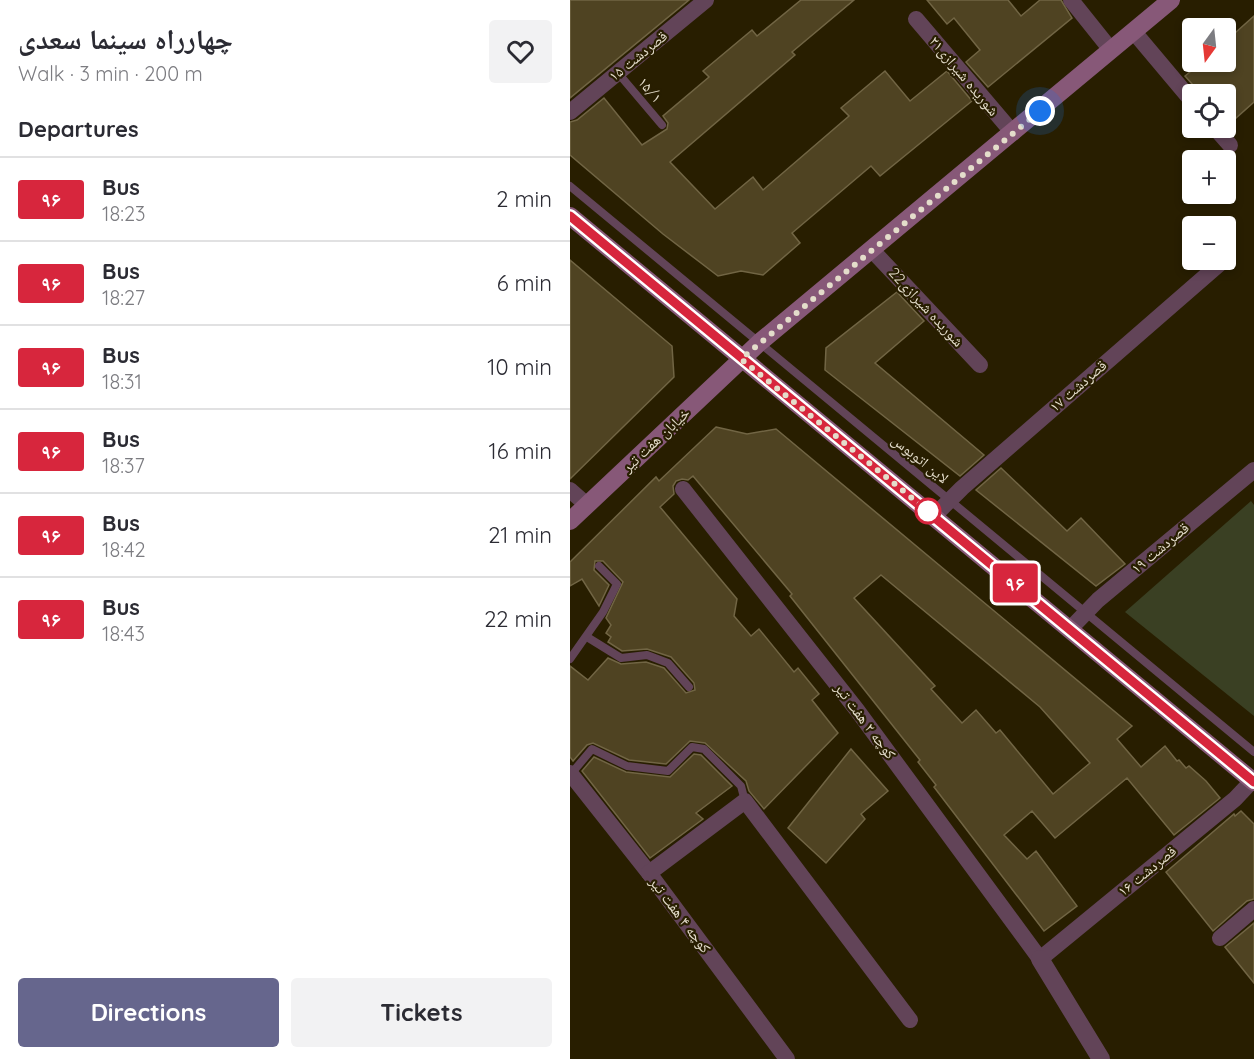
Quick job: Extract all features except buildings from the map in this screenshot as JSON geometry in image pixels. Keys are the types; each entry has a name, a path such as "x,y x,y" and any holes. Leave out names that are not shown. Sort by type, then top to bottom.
{"main road":[{"name":"خیابان هفت تیر","path":"570,521 760,342 1171,0"},
{"path":"570,216 741,359 935,515 1253,782"}],"street":[{"name":"قصردشت ۱۵","path":"570,112 706,0"},
{"path":"1071,0 1111,51"},
{"name":"شوریده شیرازی۲۱","path":"916,19 1012,133"},
{"path":"1134,32 1182,89"},
{"path":"1224,138 1230,145"},
{"name":"22شوریده شیرازی","path":"871,249 981,365"},
{"name":"قصردشت ۱۷","path":"935,515 949,500 1212,270"},
{"name":"قصردشت ۱۹","path":"1070,629 1085,612 1254,470"},
{"name":"کوچه ۲ هفت تیر","path":"683,489 858,710 1040,959"},
{"path":"570,490 588,505"},
{"name":"کوچه ۴ هفت تیر","path":"571,773 649,873 787,1059"},
{"name":"قصردشت ۱۶","path":"1040,959 1253,782"},
{"path":"649,873 745,801 910,1020"},
{"path":"1220,938 1254,909"},
{"path":"1040,959 1101,1059"}],"lane":[{"name":"۱۵/۱","path":"618,73 662,125"},
{"name":"لاین اتوبوس","path":"570,186 1254,752"},
{"path":"570,659 587,637 617,585 599,566"},
{"path":"587,637 621,658 647,656 668,663 689,687"},
{"path":"571,773 592,749 627,766 668,771 692,747 704,749 741,786 745,801"}],"green space":[{"path":"1251,501 1254,505 1254,716 1125,612"}],"bus line":[{"name":"۹۶","path":"570,216 753,369 935,515 1254,782"}],"route":[{"path":"928,511 741,359 1040,111"}]}
